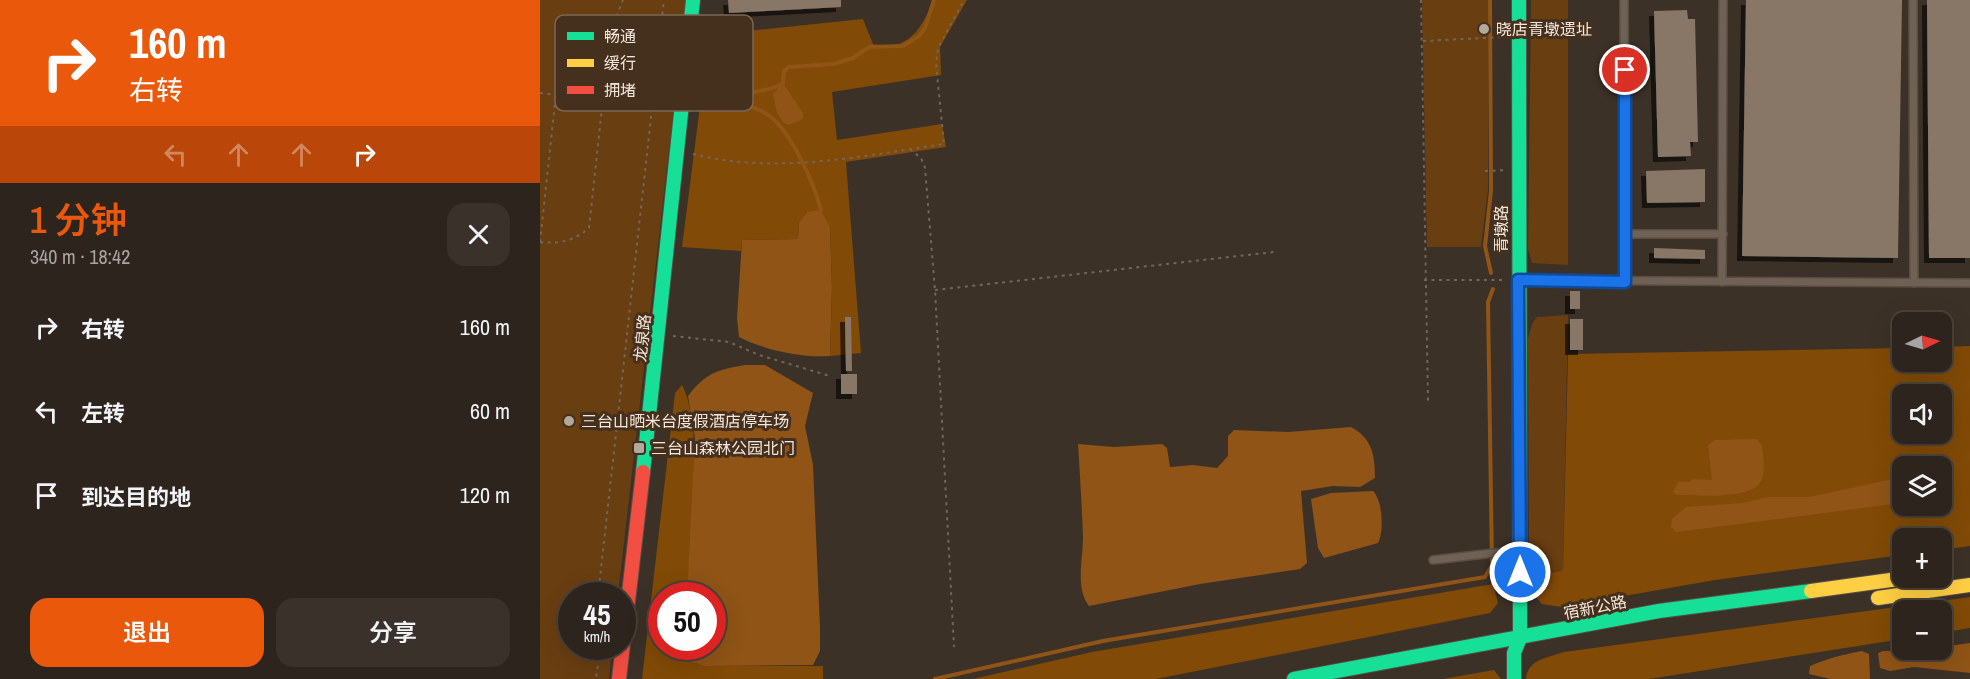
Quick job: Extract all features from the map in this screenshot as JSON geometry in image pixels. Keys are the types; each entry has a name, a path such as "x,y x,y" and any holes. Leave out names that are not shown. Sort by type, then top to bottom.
{"main road":[{"name":"龙泉路","path":"692,15 693,0"},
{"name":"青墩路","path":"1519,0 1520,638"},
{"name":"龙泉路","path":"619,679 659,335 682,111"},
{"name":"宿新公路","path":"1294,679 1659,611 1892,580"},
{"path":"1866,599 1970,585"},
{"path":"1514,679 1514,653 1520,638"}],"lane":[{"path":"1624,0 1625,282"},
{"path":"1722,282 1723,0"},
{"path":"1913,0 1914,283"},
{"path":"1625,234 1723,234"},
{"path":"1518,280 1970,283"},
{"path":"1433,560 1520,550"}],"path":[{"path":"617,15 623,0"},
{"path":"662,15 664,0"},
{"path":"678,150 735,163 813,161 944,144 936,64 938,48 964,0"},
{"path":"1421,0 1426,194 1424,280 1428,401"},
{"path":"1422,41 1496,37"},
{"path":"540,93 555,95 540,242 565,242 578,237 589,228 602,111"},
{"path":"600,582 652,111"},
{"path":"910,149 921,158 925,168 935,290 954,647"},
{"path":"1485,171 1493,171"},
{"path":"935,290 1274,252"},
{"path":"1424,280 1518,280"},
{"path":"659,335 729,342 759,355 830,376"},
{"path":"596,679 598,660"}],"shaded area":[{"path":"540,0 686,0 684,15 555,15 555,111 673,111 619,582 558,582 558,660 611,660 609,679 540,679"},
{"path":"934,0 967,0 940,47 941,75 832,92 837,140 942,124 946,147 846,162 861,353 830,356 832,287 830,228 807,212 799,222 798,239 742,240 741,251 682,247 699,111 753,111 753,30 863,19 873,44 886,46 905,41 912,36 924,20"},
{"path":"1422,0 1488,0 1488,189 1481,247 1427,247"},
{"path":"1531,0 1568,0 1568,265 1532,263 1528,249"},
{"path":"783,83 803,113 803,119 789,125 784,123 777,113 773,94"},
{"path":"821,210 830,228 832,287 830,356 807,356 783,352 739,337 737,318 742,240 798,239 799,222 807,212"},
{"path":"1568,315 1563,570 1538,574 1533,579 1529,557 1528,338 1537,317"},
{"path":"1970,346 1970,546 1952,548 1952,528 1892,528 1892,556 1715,580 1561,607 1542,604 1535,595 1532,582 1535,578 1547,573 1563,570 1568,354 1892,348 1892,372 1952,372 1952,347"},
{"path":"745,365 765,365 813,393 805,426 813,465 820,628 820,651 813,665 704,666 689,661 726,660 726,582 688,582 695,438 688,396 706,377"},
{"path":"682,385 689,404 693,429 694,487 688,582 653,582 675,393"},
{"path":"1351,427 1364,436 1371,448 1375,478 1360,487 1333,486 1301,491 1307,563 1300,569 1200,584 1089,606 1082,591 1081,582 1083,538 1078,444 1114,447 1162,444 1167,448 1170,467 1193,465 1217,468 1228,456 1228,436 1234,430 1288,432"},
{"path":"1756,439 1762,445 1764,469 1760,483 1754,488 1745,492 1721,495 1676,495 1673,492 1678,482 1690,482 1692,479 1712,480 1708,445 1715,440"},
{"path":"1892,480 1892,504 1676,532 1671,527 1672,519 1686,507 1743,503 1768,497 1809,497"},
{"path":"1373,491 1379,502 1382,517 1378,543 1324,558 1318,548 1311,499 1331,493"},
{"path":"1493,584 1498,603 1490,613 1156,679 973,679 1092,652"},
{"path":"1970,597 1970,628 1952,631 1952,600 1948,600"},
{"path":"1892,608 1892,641 1649,679 1526,679 1534,663 1564,652"},
{"path":"648,627 648,660 689,660 704,666 823,666 823,679 642,679"},
{"path":"1970,643 1970,673 1914,667 1890,671 1880,668 1878,653 1883,651 1892,651 1892,660 1952,660 1952,645"},
{"path":"1862,651 1869,654 1870,679 1831,679 1809,674 1810,666"},
{"path":"1494,670 1501,679 1443,679"}],"building":[{"path":"728,0 841,0 841,7 729,13"},
{"path":"1746,0 1902,0 1898,258 1742,256"},
{"path":"1927,0 1970,0 1970,258 1929,258"},
{"path":"1687,10 1688,19 1695,19 1698,142 1690,142 1691,156 1658,157 1654,11"},
{"path":"1705,169 1705,202 1647,203 1646,171"},
{"path":"1654,248 1705,250 1705,259 1654,258"},
{"path":"1570,291 1580,291 1580,309 1570,309"},
{"path":"845,317 851,317 852,371 846,371"},
{"path":"1570,319 1583,319 1583,350 1570,350"},
{"path":"841,374 857,374 857,394 841,394"}],"waterway":[{"path":"753,92 783,83 784,71 789,67 834,64 853,58 869,47 903,46 919,36 925,28 934,0"},
{"path":"1490,0 1491,191 1485,246 1491,273"},
{"path":"753,107 774,120 792,143 807,172 821,210"},
{"path":"935,679 1103,641 1485,577 1492,565 1488,302 1493,289"}],"traffic: fast":[{"path":"691,15 693,0"},
{"path":"1514,679 1514,653 1520,638 1519,0"},
{"path":"643,472 681,111"},
{"path":"1294,679 1659,611 1811,591"}],"traffic: slow":[{"path":"1811,591 1892,580"},
{"path":"1878,598 1970,585"}],"traffic: jam":[{"path":"619,679 643,472"}],"place":[{"name":"晓店青墩遗址","path":"1484,29"},
{"name":"三台山晒米台度假酒店停车场","path":"569,421"},
{"name":"三台山森林公园北门","path":"639,448"}],"route":[{"path":"1520,572 1518,280 1625,282 1625,70"}]}
